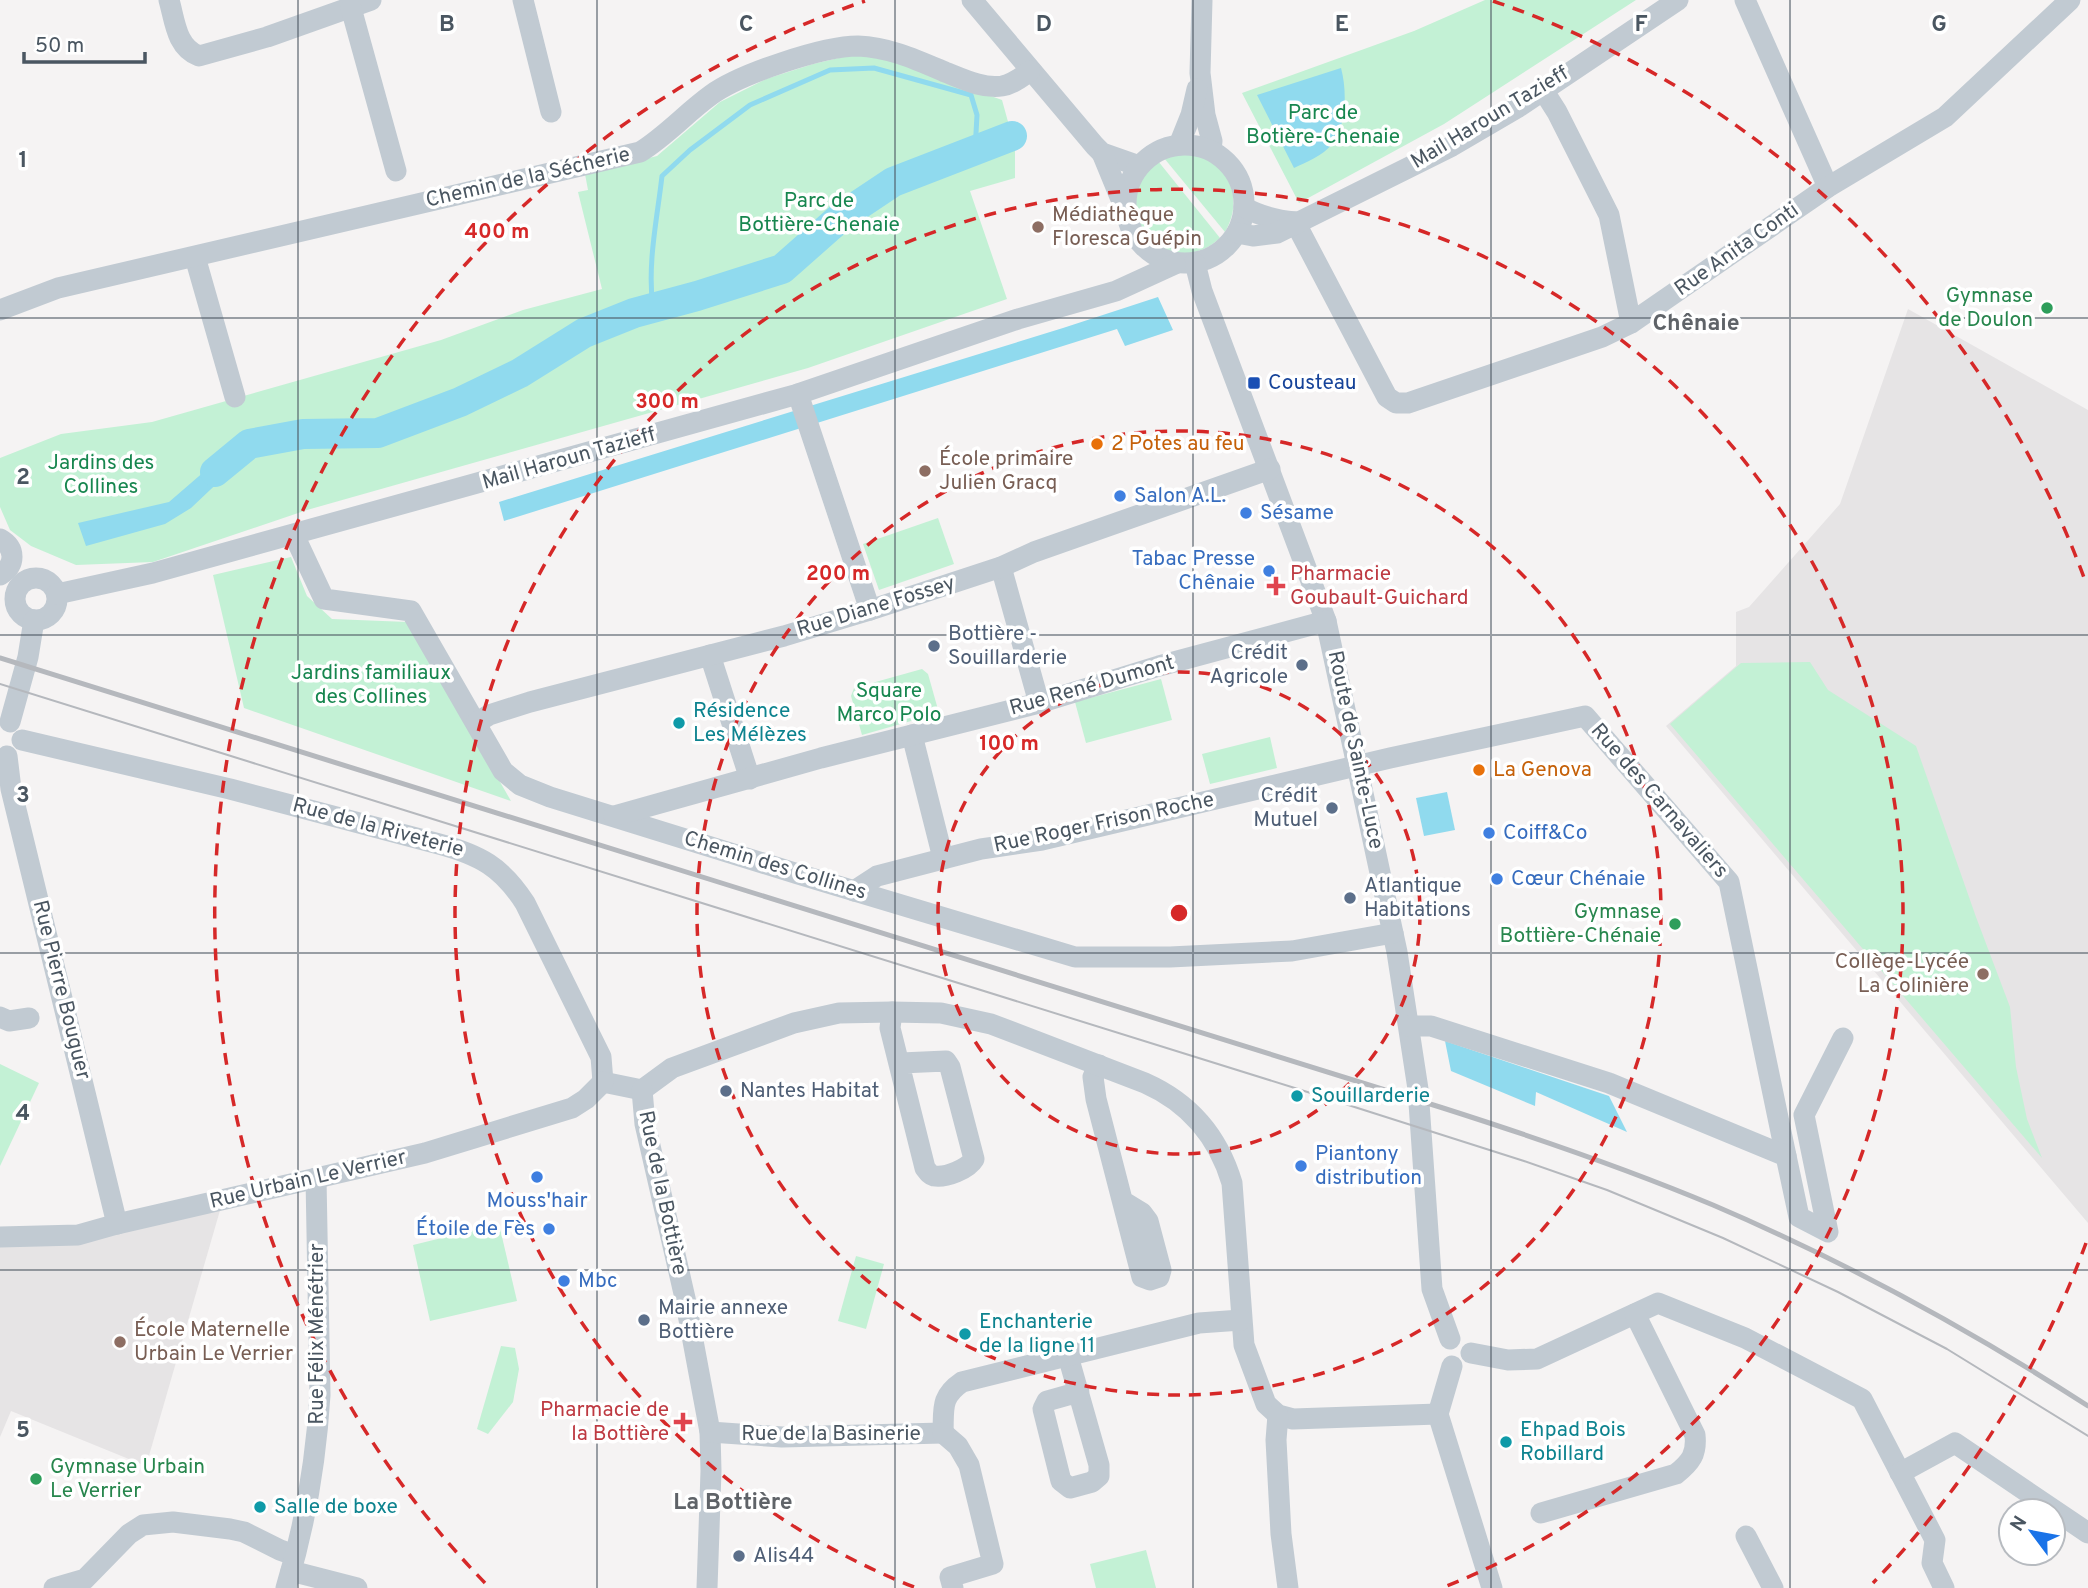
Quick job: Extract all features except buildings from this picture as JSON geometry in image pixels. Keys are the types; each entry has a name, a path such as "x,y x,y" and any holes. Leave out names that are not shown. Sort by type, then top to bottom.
{"street":[{"path":"169,0 184,47 199,55 268,37 361,4 396,171"},
{"path":"523,0 551,112"},
{"path":"972,0 1102,153 1132,232 1155,256 1185,264 1219,253 1232,242 1237,233 1244,207 1244,192 1237,175 1226,161 1211,150 1195,145 1179,145 1156,153 1139,166 1127,189 1126,212"},
{"path":"1202,0 1200,73 1206,122 1212,141 1211,150"},
{"name":"Mail Haroun Tazieff","path":"1237,233 1267,236 1452,146 1543,90 1678,0"},
{"path":"1745,0 1828,187"},
{"name":"Rue Anita Conti","path":"1295,222 1387,397 1396,403 1427,398 1610,334 1631,323 1828,187 1945,117 2070,0"},
{"name":"Chemin de la Sécherie","path":"0,310 58,288 640,152 713,93 726,86 754,73 832,50 855,46 896,52 968,81 986,85 1000,86 1011,83 1030,71"},
{"path":"1179,145 1191,115 1200,73"},
{"path":"1543,90 1557,112 1609,215 1631,323"},
{"path":"1102,153 1139,166"},
{"path":"1244,207 1252,212 1295,222"},
{"path":"1116,292 1137,266 1143,246"},
{"path":"195,257 235,397"},
{"name":"Mail Haroun Tazieff","path":"57,594 153,573 294,535 798,394 1018,319 1116,292 1185,264"},
{"name":"Route de Sainte-Luce","path":"1185,264 1202,291 1326,621 1393,933 1409,1026 1422,1131 1432,1289 1450,1339"},
{"path":"798,394 870,610"},
{"name":"Rue Diane Fossey","path":"476,723 489,715 530,702 870,610 1000,567 1034,552 1269,469"},
{"name":"Chemin des Collines","path":"294,535 324,599 411,611 503,771 520,785 854,891 1075,957 1170,957 1292,951 1393,933"},
{"path":"6,546 30,569 34,578"},
{"path":"0,575 11,565 6,546"},
{"path":"1000,567 1039,703"},
{"path":"34,578 47,581 57,594 52,613 34,620 18,610 8,593 34,578"},
{"path":"4,756 17,751 22,740 20,731 5,722 28,657 34,620"},
{"name":"Rue René Dumont","path":"614,816 1039,703 1158,666 1326,621"},
{"path":"710,655 750,779"},
{"name":"Rue des Carnavaliers","path":"1359,766 1585,716 1729,882 1799,1217 1828,1232 1804,1115 1843,1038"},
{"path":"912,735 943,858"},
{"name":"Rue de la Riveterie","path":"22,740 230,789 439,844 465,851 489,863 510,881 525,903 601,1057 603,1082"},
{"name":"Rue Pierre Bouguer","path":"4,756 117,1224"},
{"name":"Rue Roger Frison Roche","path":"854,891 877,876 943,858 1042,840 1359,766"},
{"path":"892,1012 890,1028 901,1063 925,1168 931,1175 937,1176 964,1168 974,1159 950,1067 946,1061 901,1063"},
{"path":"603,1082 642,1090 672,1068 794,1023 839,1013 940,1013 991,1024 1099,1065 1162,1090 1189,1110 1212,1136 1225,1160 1231,1183 1244,1345 1266,1404 1278,1415 1304,1419 1438,1413"},
{"path":"0,1017 9,1021 29,1018"},
{"path":"1409,1026 1431,1026 1609,1083 1786,1156"},
{"path":"1099,1065 1093,1077 1096,1099 1124,1202"},
{"name":"Rue Urbain Le Verrier","path":"0,1237 78,1235 425,1153 572,1108 586,1100 603,1082"},
{"name":"Rue de la Bottière","path":"642,1090 645,1124 685,1298 710,1432 707,1588"},
{"name":"Rue Félix Ménétrier","path":"290,1571 311,1480 319,1417 316,1178"},
{"path":"1471,1353 1508,1360 1536,1359 1658,1303 1745,1338 1863,1399 1935,1540 1932,1563 1944,1588"},
{"path":"1541,1513 1676,1474 1688,1464 1696,1450 1695,1434 1635,1314"},
{"name":"Rue de la Basinerie","path":"710,1432 782,1437 943,1433 944,1403 949,1390 962,1381 1199,1323 1241,1320"},
{"path":"1463,1338 1471,1353 1464,1364 1452,1366 1442,1355 1443,1346 1450,1339 1463,1338"},
{"path":"1068,1356 1079,1392"},
{"path":"1452,1366 1438,1413 1492,1588"},
{"path":"1278,1415 1276,1440 1281,1534 1288,1588"},
{"path":"943,1433 958,1446 969,1465 993,1564 950,1577 953,1588"},
{"path":"1900,1473 1955,1443 2088,1533"},
{"path":"54,1588 85,1579 129,1534 143,1525 173,1522 237,1531 290,1571 357,1588"},
{"path":"1746,1536 1773,1588"}],"shaded area":[{"name":"Collège-Lycée La Colinière","path":"1908,309 2088,410 2088,1223 1666,726 1736,666 1736,612 1749,607 1840,504"},
{"path":"223,1200 146,1466 11,1411 0,1437 0,1233 27,1238"}],"green space":[{"name":"Parc de Botière-Chenaie","path":"1485,0 1636,0 1444,124 1299,203 1242,93 1414,31"},
{"name":"Parc de Bottière-Chenaie","path":"876,55 1002,100 1015,147 1015,178 970,191 1007,299 808,368 307,510 153,562 76,565 31,546 10,530 0,507 0,458 61,434 152,422 441,340 523,310 602,289 578,192 588,190 585,174 657,156 720,102 766,79 847,56"},
{"path":"1181,153 1209,160 1220,168 1227,179 1233,204 1225,232 1164,158"},
{"path":"1158,161 1220,238 1199,251 1178,253 1160,246 1145,233 1136,216 1134,197 1141,178"},
{"path":"938,518 954,564 879,590 863,544"},
{"name":"Jardins familiaux des Collines","path":"291,557 307,596 332,619 408,622 511,801 244,708 213,575"},
{"path":"1810,662 1828,690 1916,746 2010,1007 2016,1067 2027,1119 2042,1158 1670,724 1741,663"},
{"name":"Square Marco Polo","path":"922,669 928,674 939,713 862,735 851,696 854,688"},
{"path":"1161,679 1172,720 1086,743 1075,702"},
{"path":"1270,737 1277,768 1210,784 1202,754"},
{"path":"0,1064 39,1083 0,1166"},
{"path":"499,1224 517,1301 430,1321 413,1245"},
{"path":"856,1256 884,1264 866,1329 838,1321"},
{"path":"501,1346 515,1348 519,1369 513,1402 488,1434 477,1429"},
{"path":"1146,1550 1156,1588 1096,1588 1090,1564"}],"water":[{"path":"1341,68 1344,107 1337,136 1324,152 1294,168 1257,95"},
{"path":"1158,297 1173,330 1125,346 1117,329 504,521 499,502"},
{"path":"242,439 247,455 191,508 165,524 86,546 78,523 169,502"},
{"path":"1447,792 1455,830 1424,836 1416,798"},
{"path":"1445,1041 1609,1096 1627,1132 1536,1092 1535,1106 1451,1071"}],"waterway":[{"path":"653,308 652,258 662,176 690,150 750,105 830,70 874,68 971,95 977,115 975,151"},
{"path":"215,472 249,444 303,434 378,433 460,402 520,373 584,333 634,313 782,269 842,216 893,182 1012,136"}],"tram line":[{"path":"0,684 1298,1089 1607,1190 1723,1238 1838,1292 1947,1349 2088,1436"}],"railway":[{"path":"0,658 1443,1108 1579,1153 1713,1205 1810,1249 1952,1323 2088,1406"}],"place":[{"name":"Médiathèque Floresca Guépin","path":"1038,227"},
{"name":"Gymnase de Doulon","path":"2047,308"},
{"name":"Cousteau","path":"1254,383"},
{"name":"2 Potes au feu","path":"1097,444"},
{"name":"École primaire Julien Gracq","path":"925,471"},
{"name":"Salon A.L.","path":"1120,496"},
{"name":"Sésame","path":"1246,513"},
{"name":"Tabac Presse Chênaie","path":"1269,571"},
{"name":"Pharmacie Goubault-Guichard","path":"1276,586"},
{"name":"Bottière - Souillarderie","path":"934,646"},
{"name":"Crédit Agricole","path":"1302,665"},
{"name":"Résidence Les Mélèzes","path":"679,723"},
{"name":"La Genova","path":"1479,770"},
{"name":"Crédit Mutuel","path":"1332,808"},
{"name":"Coiff&Co","path":"1489,833"},
{"name":"Cœur Chénaie","path":"1497,879"},
{"name":"Atlantique Habitations","path":"1350,898"},
{"name":"Gymnase Bottière-Chénaie","path":"1675,924"},
{"name":"Collège-Lycée La Colinière","path":"1983,974"},
{"name":"Nantes Habitat","path":"726,1091"},
{"name":"Souillarderie","path":"1297,1096"},
{"name":"Piantony distribution","path":"1301,1166"},
{"name":"Mouss'hair","path":"537,1177"},
{"name":"Étoile de Fès","path":"549,1229"},
{"name":"Mbc","path":"564,1281"},
{"name":"Mairie annexe Bottière","path":"644,1320"},
{"name":"Enchanterie de la ligne 11","path":"965,1334"},
{"name":"École Maternelle Urbain Le Verrier","path":"120,1342"},
{"name":"Pharmacie de la Bottière","path":"683,1422"},
{"name":"Ehpad Bois Robillard","path":"1506,1442"},
{"name":"Gymnase Urbain Le Verrier","path":"36,1479"},
{"name":"Salle de boxe","path":"260,1507"},
{"name":"Alis44","path":"739,1556"}],"district":[{"name":"Chênaie","path":"1696,324"},
{"name":"La Bottière","path":"733,1503"}],"park label":[{"name":"Jardins des Collines","path":"101,475"}]}
